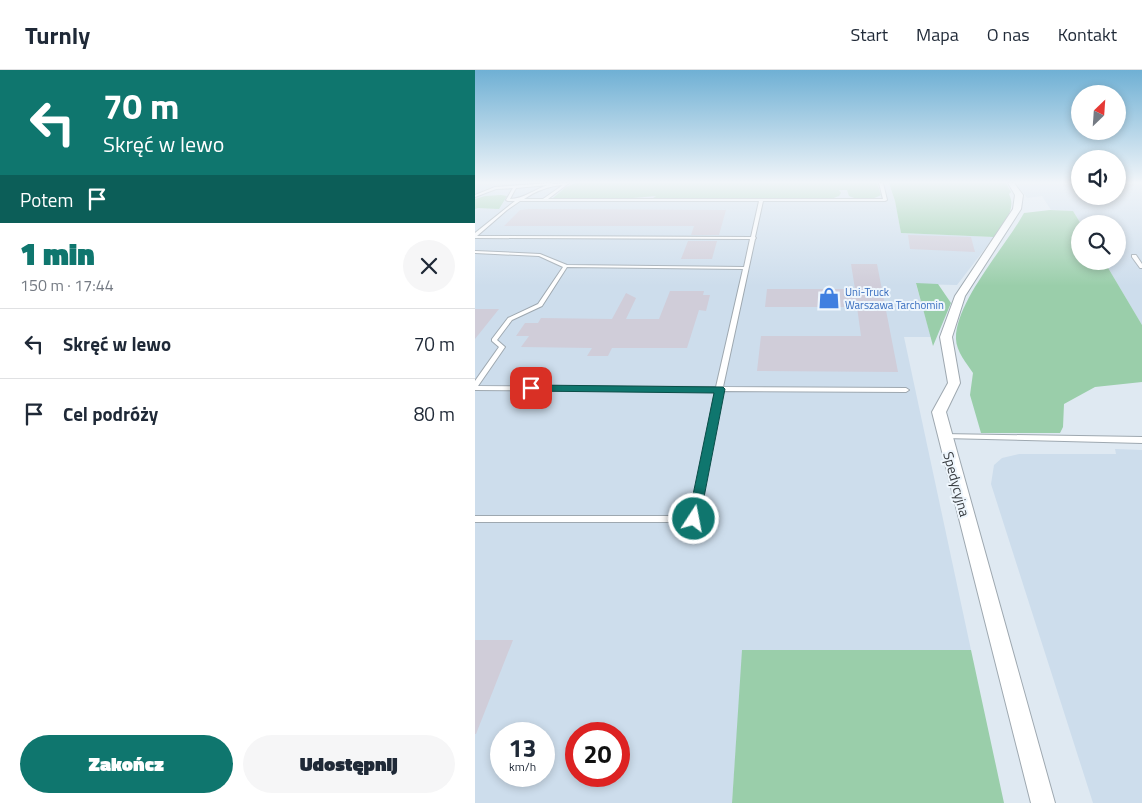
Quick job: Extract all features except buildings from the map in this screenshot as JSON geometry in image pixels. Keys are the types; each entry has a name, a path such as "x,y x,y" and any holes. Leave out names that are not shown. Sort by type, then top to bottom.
{"street":[{"name":"Spedycyjna","path":"1012,217 960,296 945,337 954,383 939,412 1043,803"}],"lane":[{"path":"475,236 497,217"},
{"path":"475,519 694,519 719,389 758,217"},
{"path":"475,236 754,238"},
{"path":"475,252 540,254 566,266 745,268"},
{"path":"1134,256 1142,267"},
{"path":"475,387 502,347 494,340 510,319 540,305 566,266"},
{"path":"475,387 906,390"},
{"path":"944,436 1142,440"}],"shaded area":[{"path":"475,217 898,217 901,233 994,237 957,285 916,284 931,337 904,337 971,650 743,650 732,803 475,803"},
{"path":"1126,217 1142,217 1142,325 1109,270 1126,270"},
{"path":"1115,449 1142,450 1142,803 1093,803 991,484 994,465 1002,458 1019,454 1116,454"}],"green space":[{"path":"898,217 1007,217 994,237 901,233"},
{"path":"1021,217 1071,217 1071,270 1109,270 1142,325 1142,382 1095,387 1064,404 1063,427 1060,433 981,433 970,395 973,373 962,357 956,344 956,339 958,324 964,308 983,275"},
{"path":"916,283 938,284 951,303 933,346"},
{"path":"742,650 971,650 1004,803 732,803"}],"place":[{"name":"Uni-Truck Warszawa Tarchomin","path":"829,298"}],"route":[{"path":"531,388 719,389 694,519"}]}
